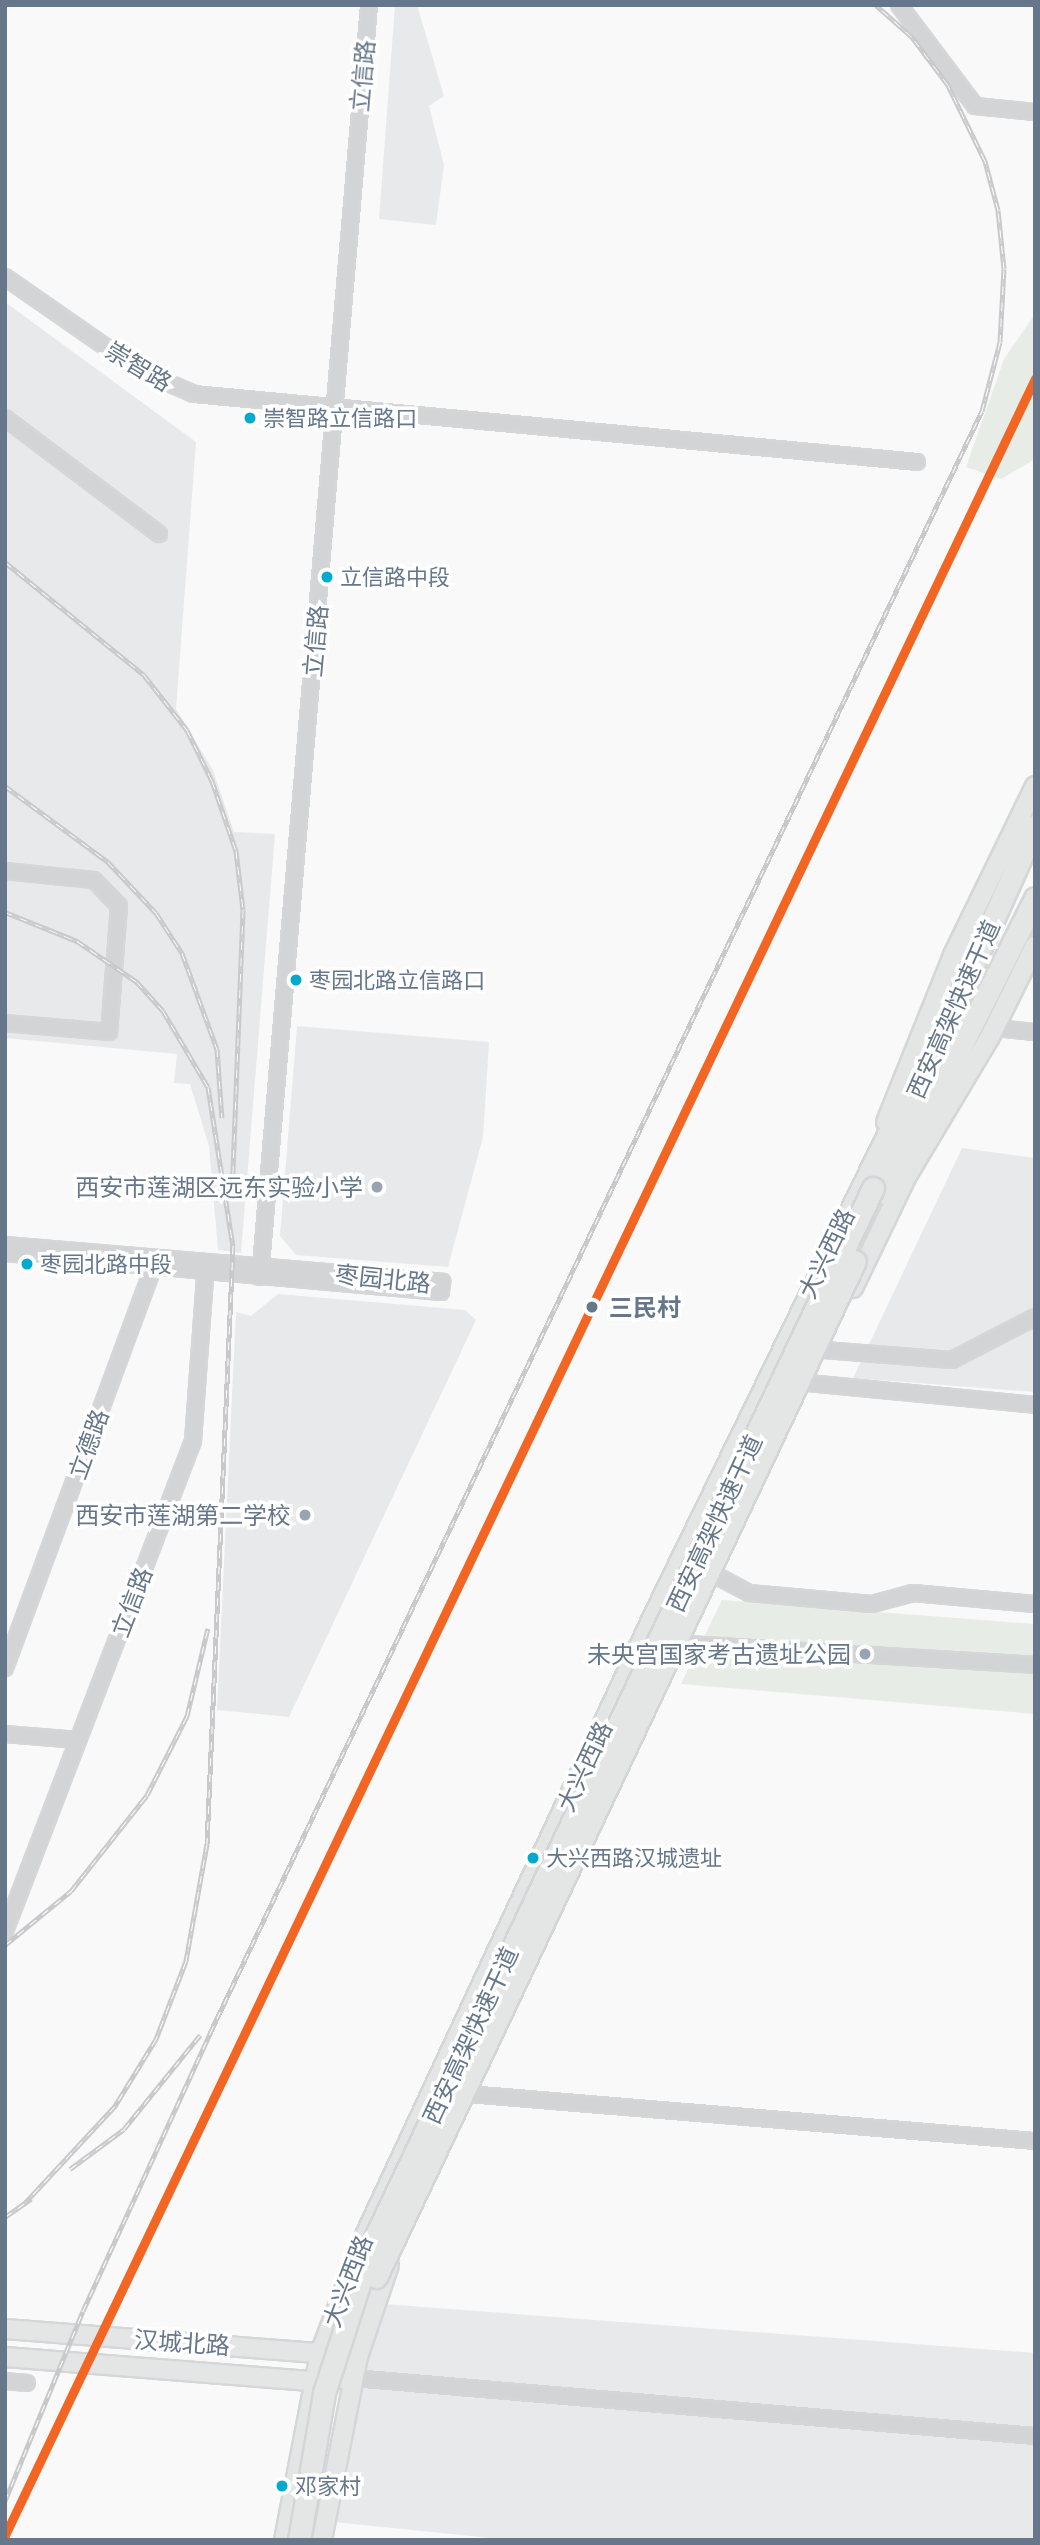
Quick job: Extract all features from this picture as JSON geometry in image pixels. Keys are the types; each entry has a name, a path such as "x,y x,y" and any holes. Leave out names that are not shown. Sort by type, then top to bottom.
{"highway":[{"name":"西安高架快速干道","path":"312,2540 331,2422 385,2252 960,1021 1035,826"},
{"name":"西安高架快速干道","path":"960,1021 1035,898"},
{"name":"西安高架快速干道","path":"299,2540 324,2393 372,2245 880,1191"}],"main road":[{"path":"874,1154 953,956 1035,786"},
{"path":"907,1176 995,1028 1035,946"},
{"name":"大兴西路","path":"284,2540 320,2353 366,2233 874,1154 960,1021"},
{"name":"大兴西路","path":"322,2540 358,2357 389,2264 907,1176 960,1021"},
{"name":"汉城北路","path":"5,2329 358,2357"},
{"name":"汉城北路","path":"5,2357 313,2381 353,2378"}],"street":[{"name":"立信路","path":"260,1272 369,5"},
{"path":"899,5 975,106 1035,111"},
{"name":"崇智路","path":"5,277 170,388 334,407 917,462"},
{"path":"5,418 159,534"},
{"path":"5,871 93,880 120,906 109,1032 5,1023"},
{"path":"995,1028 1035,1032"},
{"name":"枣园北路","path":"5,1245 206,1268 442,1282 441,1292 260,1272"},
{"name":"枣园北路","path":"5,1253 155,1263"},
{"name":"立德路","path":"5,1668 155,1263"},
{"name":"立信路","path":"5,1931 193,1441 206,1268"},
{"path":"824,1350 952,1360 1035,1317"},
{"path":"808,1383 1035,1405"},
{"path":"717,1576 750,1593 790,1597 872,1604 913,1593 1035,1604"},
{"path":"685,1644 1035,1665"},
{"path":"5,1734 78,1740"},
{"path":"468,2094 1035,2141"},
{"path":"353,2378 1035,2436"},
{"path":"5,2381 27,2383"}],"shaded area":[{"path":"395,5 417,5 444,96 429,106 444,165 436,225 379,219"},
{"path":"5,302 196,442 176,709 213,770 234,832 275,834 241,1253 218,1250 209,1146 190,1084 174,1083 177,1054 5,1038"},
{"path":"1035,314 1035,459 1001,479 966,467 1004,359"},
{"name":"西安市莲湖区远东实验小学","path":"297,1026 489,1042 483,1137 448,1267 296,1255 280,1236"},
{"path":"962,1148 1035,1158 1035,1392 853,1378"},
{"name":"西安市莲湖第二学校","path":"278,1294 465,1310 476,1320 289,1717 217,1710 236,1312 251,1316"},
{"name":"未央宫国家考古遗址公园","path":"722,1600 1035,1624 1035,1714 681,1684"},
{"path":"383,2304 1035,2353 1035,2540 511,2540 334,2522 360,2372"}],"railway":[{"path":"5,2501 83,2311 210,2033 982,411 1000,342 1004,269 998,210 985,161 948,85 912,37 876,5"},
{"path":"5,562 144,675 187,730 212,781 236,851 243,910 233,1175"},
{"path":"5,786 108,862 156,913 182,953 217,1049 222,1118"},
{"path":"5,912 77,941 137,982 163,1011 208,1087 233,1246 207,1844 186,1961 156,2039 115,2106 24,2204"},
{"path":"5,1945 71,1891 147,1795 187,1716 208,1628"},
{"path":"70,2169 124,2129 200,2035"},
{"path":"5,2217 31,2199"}],"transit line":[{"path":"5,2535 1035,378"}],"place":[{"name":"崇智路立信路口","path":"250,418"},
{"name":"立信路中段","path":"327,577"},
{"name":"枣园北路立信路口","path":"296,980"},
{"name":"西安市莲湖区远东实验小学","path":"377,1187"},
{"name":"枣园北路中段","path":"27,1264"},
{"name":"三民村","path":"592,1307"},
{"name":"西安市莲湖第二学校","path":"305,1515"},
{"name":"未央宫国家考古遗址公园","path":"865,1654"},
{"name":"大兴西路汉城遗址","path":"533,1858"},
{"name":"邓家村","path":"282,2486"}]}
